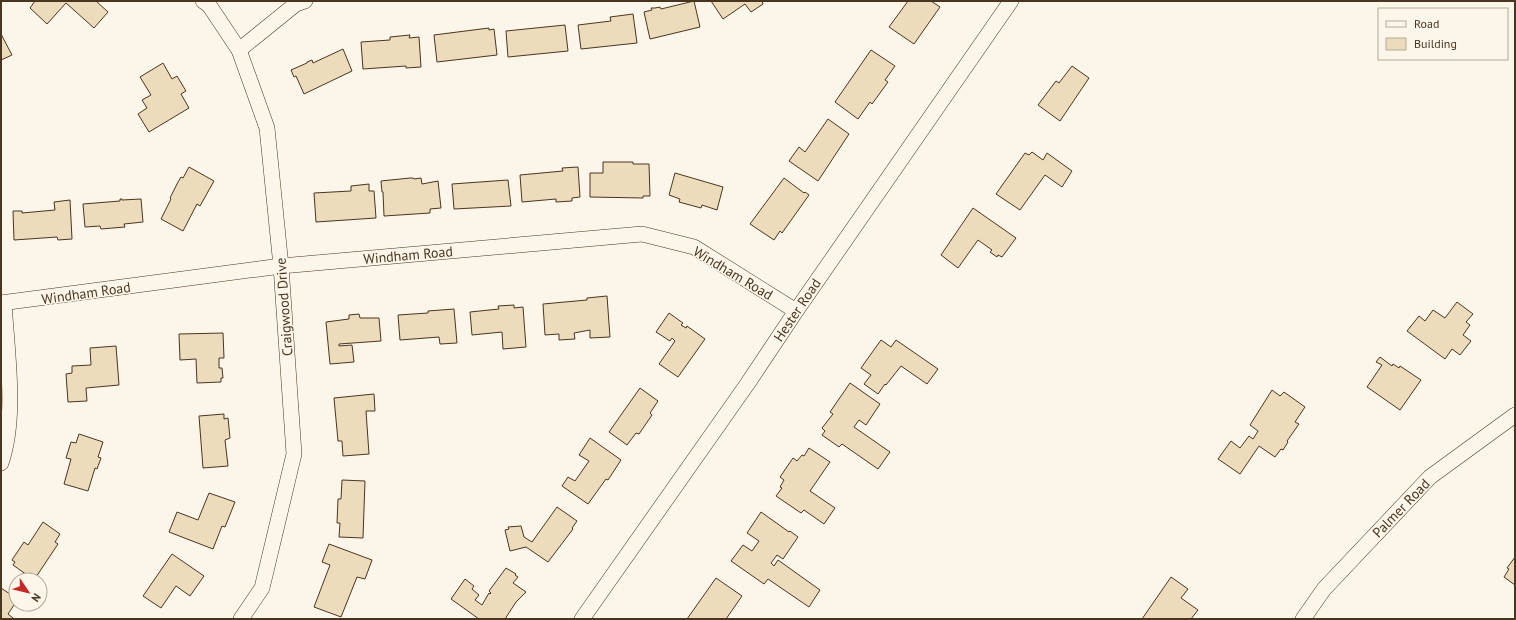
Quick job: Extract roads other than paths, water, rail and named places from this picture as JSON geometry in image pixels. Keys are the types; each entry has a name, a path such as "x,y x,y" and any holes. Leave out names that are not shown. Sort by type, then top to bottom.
{"street":[{"name":"Craigwood Drive","path":"203,1 209,4 239,50 267,128 281,266 294,454 262,588 241,619"},
{"path":"239,50 296,4 305,1"},
{"name":"Hester Road","path":"582,619 748,383 1010,1"},
{"name":"Windham Road","path":"3,303 281,266 642,234 694,247 796,311"},
{"path":"1,463 5,451 10,410 3,303"},
{"name":"Palmer Road","path":"1303,619 1324,589 1430,477 1515,415"}]}
